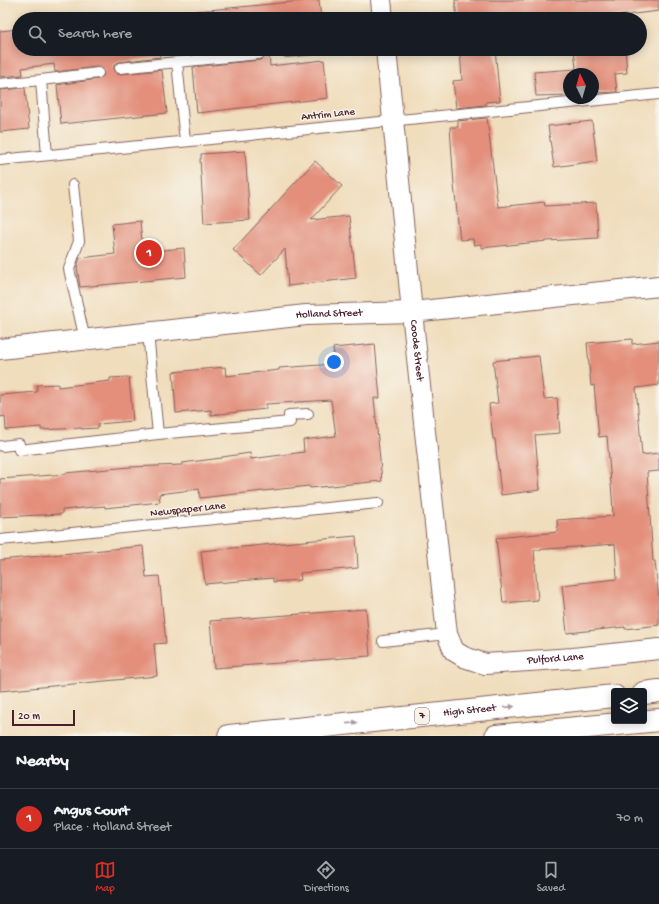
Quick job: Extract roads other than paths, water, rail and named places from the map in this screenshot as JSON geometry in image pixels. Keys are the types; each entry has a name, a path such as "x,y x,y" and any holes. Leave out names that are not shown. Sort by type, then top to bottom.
{"highway":[{"path":"647,693 659,691"},
{"name":"High Street","path":"230,736 611,696"},
{"path":"496,736 659,720"}],"street":[{"path":"381,0 382,12"},
{"name":"Coode Street","path":"387,56 412,312 451,643"},
{"name":"Holland Street","path":"0,349 306,315 412,312 659,286"},
{"name":"Pulford Lane","path":"451,643 464,657 485,664 573,658 659,649"}],"lane":[{"path":"120,68 238,56"},
{"path":"177,62 185,141"},
{"path":"0,84 98,73"},
{"path":"41,80 47,155"},
{"name":"Antrim Lane","path":"0,160 659,94"},
{"path":"73,185 79,241 69,269 85,340"},
{"path":"148,333 158,434"},
{"path":"2,446 19,444 19,450 158,434 290,422 289,416 308,414"},
{"name":"Newspaper Lane","path":"0,540 378,503"},
{"path":"383,641 451,643"}],"place":[{"name":"Angus Court","path":"149,253"}]}
